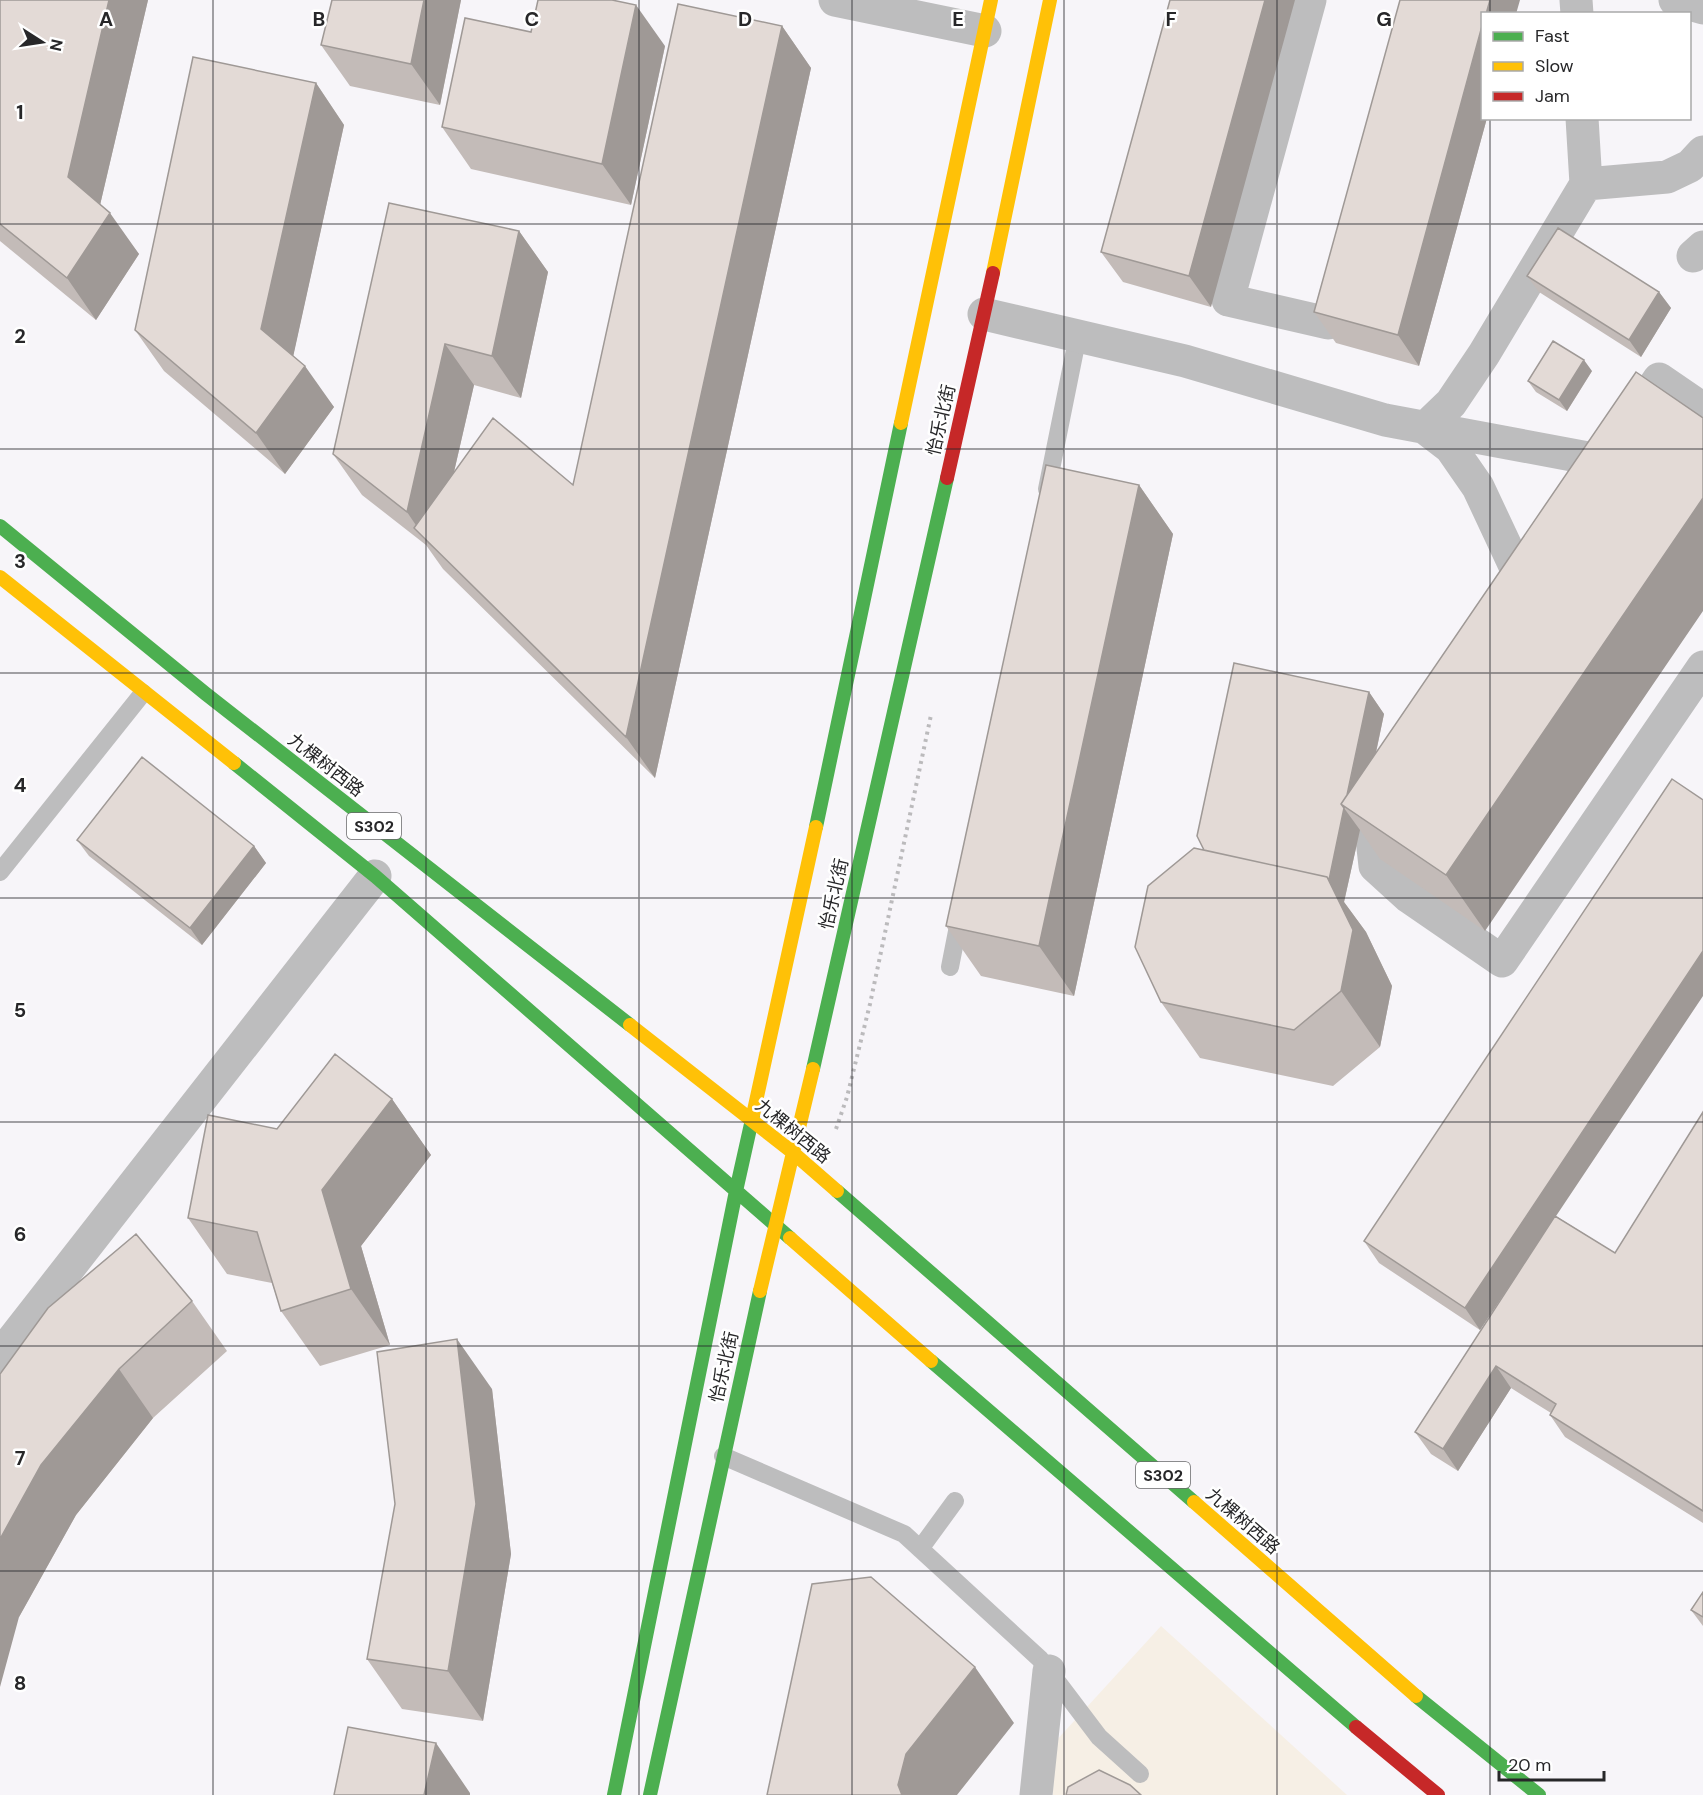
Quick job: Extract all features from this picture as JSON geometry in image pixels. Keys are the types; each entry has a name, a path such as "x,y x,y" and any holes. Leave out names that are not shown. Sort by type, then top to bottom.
{"main road":[{"name":"怡乐北街","path":"650,1795 775,1223 984,314 1050,0"},
{"name":"怡乐北街","path":"614,1795 736,1191 988,15"},
{"name":"九棵树西路","path":"0,526 206,694 792,1151 1435,1712 1539,1795"},
{"name":"S302","path":"0,577 375,876 814,1259 1399,1764 1438,1795"}],"street":[{"path":"835,0 988,15"},
{"path":"1310,0 1228,300 1328,323 1346,254"},
{"path":"1675,0 1703,8"},
{"path":"1425,428 1451,403 1484,354 1586,184 1582,120"},
{"path":"1586,184 1667,177 1689,166 1703,152"},
{"path":"984,314 1185,361 1385,420 1604,461"},
{"path":"1585,488 1659,379 1703,409"},
{"path":"1425,428 1451,448 1478,487 1522,581"},
{"path":"1503,607 1540,553"},
{"path":"1411,782 1372,839 1375,866 1409,897 1503,962 1703,668"},
{"path":"0,1356 375,876"},
{"path":"1036,1795 1049,1671"}],"lane":[{"path":"1043,511 1078,335"},
{"path":"0,872 143,693"},
{"path":"950,967 964,896"},
{"path":"723,1456 904,1534 1041,1659 1099,1737 1140,1774"},
{"path":"920,1549 955,1501"}],"shaded area":[{"path":"1161,1626 1347,1795 1053,1795 1054,1743"}],"building":[{"path":"0,0 109,0 68,177 110,213 67,278 0,224"},
{"path":"332,0 424,0 411,64 321,45"},
{"path":"538,0 612,0 636,5 602,164 442,127 465,18 531,32"},
{"path":"1170,0 1265,0 1189,276 1101,252"},
{"path":"1400,0 1490,0 1487,12 1481,12 1481,30 1398,335 1314,312"},
{"path":"678,4 782,26 626,737 414,528 493,418 573,485"},
{"path":"193,57 316,83 261,329 305,366 256,433 135,330"},
{"path":"389,203 519,231 492,356 445,344 407,512 333,454"},
{"path":"1558,228 1659,292 1629,340 1527,276"},
{"path":"1553,341 1584,360 1559,400 1528,381"},
{"path":"1636,372 1703,418 1703,498 1446,875 1341,804"},
{"path":"1046,465 1139,485 1039,946 946,926"},
{"path":"1234,663 1369,692 1347,795 1341,804 1344,808 1329,880 1327,877 1204,850 1197,836"},
{"path":"142,757 254,846 190,928 77,840"},
{"path":"1672,779 1703,800 1703,951 1465,1308 1364,1241"},
{"path":"1194,848 1327,877 1353,930 1341,991 1294,1030 1161,1002 1135,947 1148,886"},
{"path":"335,1054 392,1099 322,1190 351,1289 281,1311 257,1232 188,1218 208,1115 277,1129"},
{"path":"1703,1112 1703,1511 1550,1415 1556,1404 1496,1366 1443,1449 1415,1432 1555,1216 1615,1253"},
{"path":"136,1234 192,1301 119,1369 41,1465 0,1539 0,1374 48,1308"},
{"path":"457,1339 476,1504 448,1671 367,1659 395,1504 377,1352"},
{"path":"871,1577 975,1667 906,1754 898,1785 902,1795 767,1795 812,1584"},
{"path":"1703,1592 1703,1617 1691,1610"},
{"path":"348,1727 436,1743 424,1795 334,1795"},
{"path":"1099,1770 1130,1785 1141,1795 1066,1795 1068,1787"}],"traffic: fast":[{"path":"816,827 901,423"},
{"path":"813,1069 947,478"},
{"path":"0,526 206,694 630,1025"},
{"path":"234,763 375,876 790,1238"},
{"path":"614,1795 753,1115"},
{"path":"837,1191 1194,1502"},
{"path":"650,1795 760,1291"},
{"path":"931,1361 1356,1727"},
{"path":"1416,1696 1539,1795"}],"traffic: slow":[{"path":"901,423 991,0"},
{"path":"993,273 1050,0"},
{"path":"0,577 234,763"},
{"path":"753,1115 816,827"},
{"path":"630,1025 791,1151 837,1191"},
{"path":"760,1291 813,1069"},
{"path":"790,1238 931,1361"},
{"path":"1194,1502 1416,1696"}],"traffic: jam":[{"path":"947,478 993,273"},
{"path":"1356,1727 1438,1795"}]}
